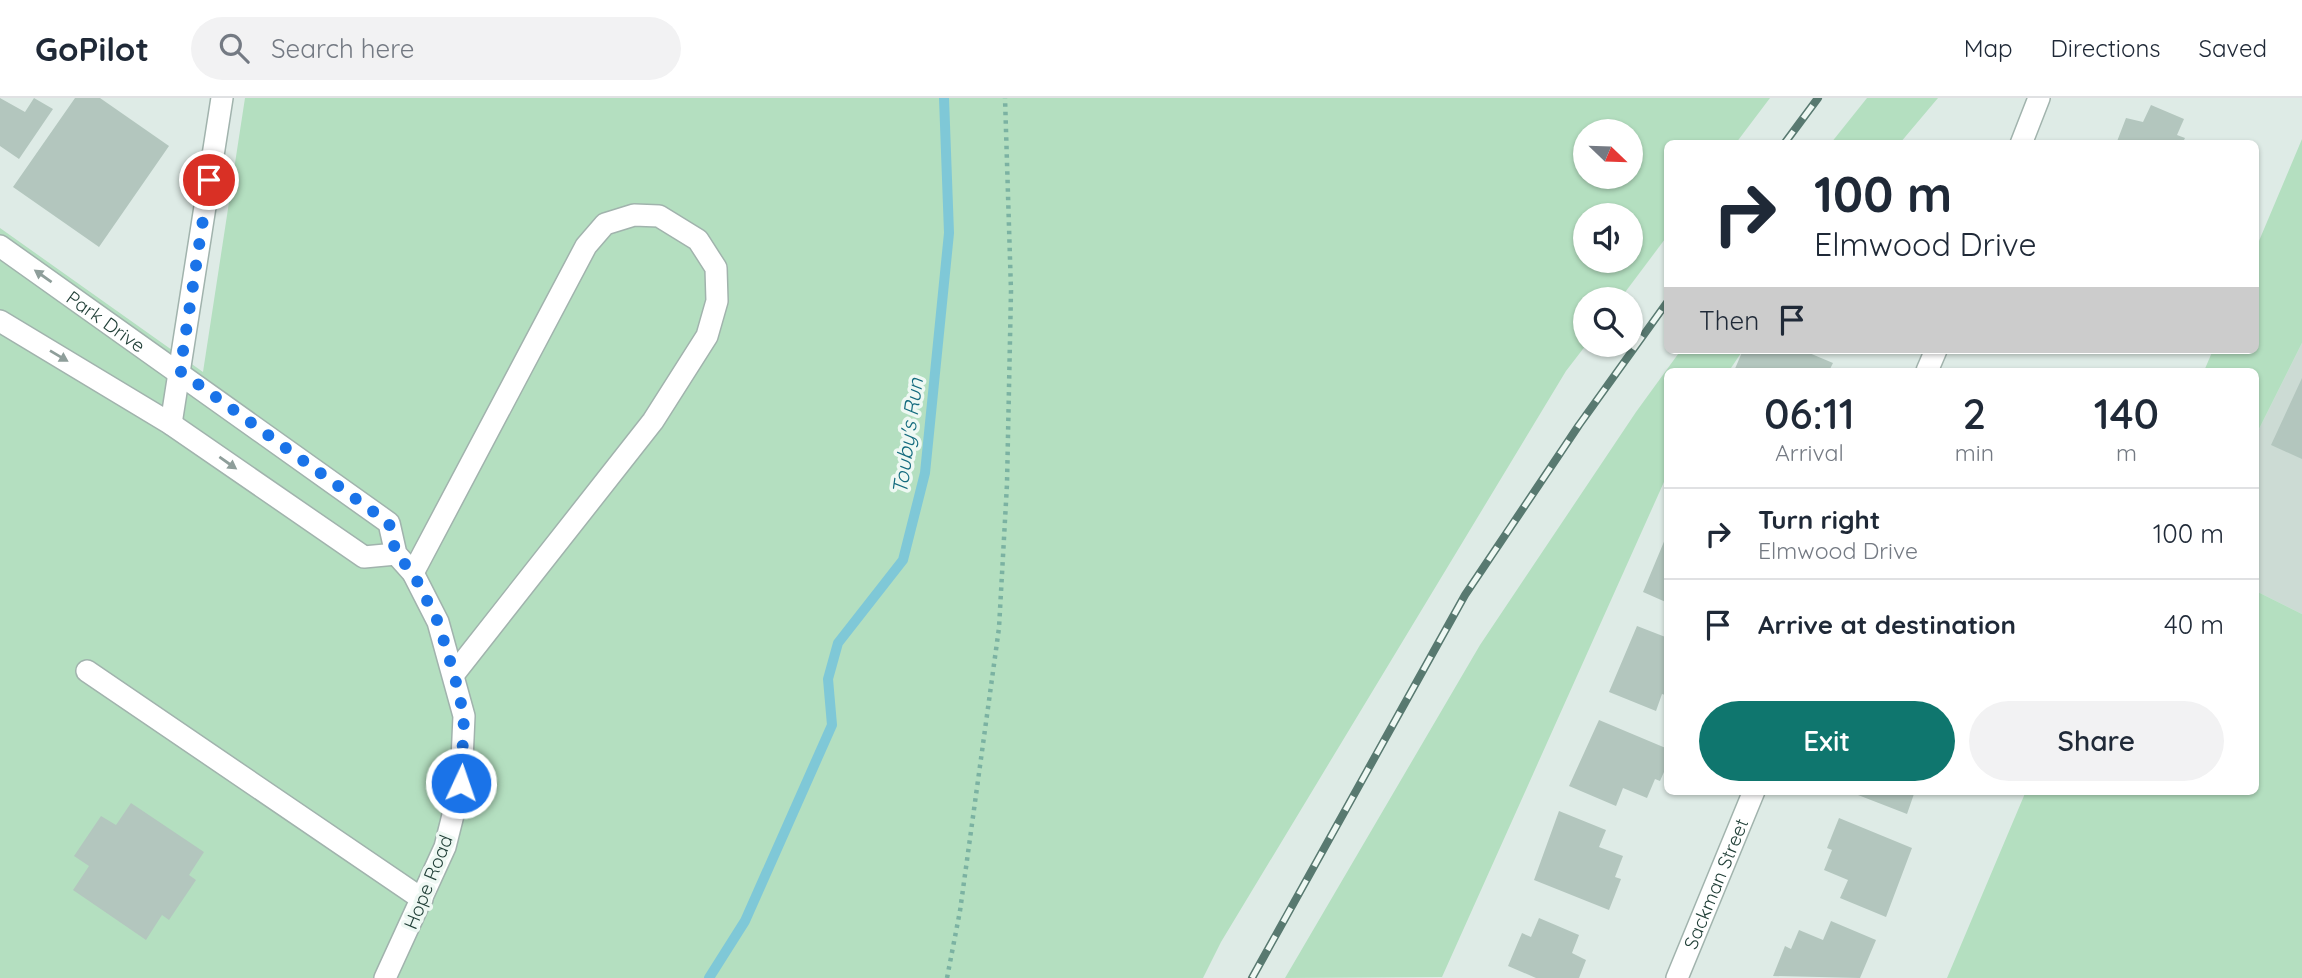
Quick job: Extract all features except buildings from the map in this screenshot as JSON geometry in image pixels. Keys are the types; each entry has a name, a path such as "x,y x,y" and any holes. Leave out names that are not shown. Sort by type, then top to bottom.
{"street":[{"path":"171,424 222,98"},
{"path":"2023,140 2039,98"},
{"path":"413,573 586,246 605,224 634,215 659,216 698,240 716,268 717,301 707,336 653,421 454,674"},
{"name":"Park Drive","path":"0,246 180,371 389,523 396,554 413,573 438,622 454,674 464,716 461,783"},
{"path":"0,321 171,424 364,557 396,554"},
{"path":"87,671 422,900"},
{"name":"Hope Road","path":"385,978 445,847 461,783"},
{"name":"Sackman Street","path":"1677,978 1752,795"}],"path":[{"path":"947,978 960,911 999,628 1007,484 1011,291 1005,98"}],"shaded area":[{"path":"2302,343 2302,614 2259,592 2259,429"}],"green space":[{"path":"245,98 1770,98 1738,140 1664,140 1664,240 1643,268 1643,203 1573,203 1573,273 1640,273 1629,287 1573,287 1573,357 1577,357 1221,942 1203,978 0,978 0,228 203,372"},
{"path":"1867,98 1938,98 1903,140 1833,140"},
{"path":"2302,139 2302,343 2259,429 2259,368 2205,368 2211,354 2259,354 2259,241"},
{"path":"1678,354 1740,354 1731,368 1668,368"},
{"path":"1664,373 1664,482 1442,977 1285,978 1480,645"},
{"path":"2259,592 2302,614 2302,978 1947,978 2024,795 2259,795"}],"waterway":[{"name":"Touby's Run","path":"709,978 745,921 832,725 828,679 838,643 903,560 925,473 949,233 944,98"}],"railway":[{"path":"1787,140 1818,98"},
{"path":"1252,978 1465,595 1579,425 1664,307"}],"route":[{"path":"209,180 180,371 389,523 396,554 413,573 438,622 454,674 464,716 461,783"}]}
